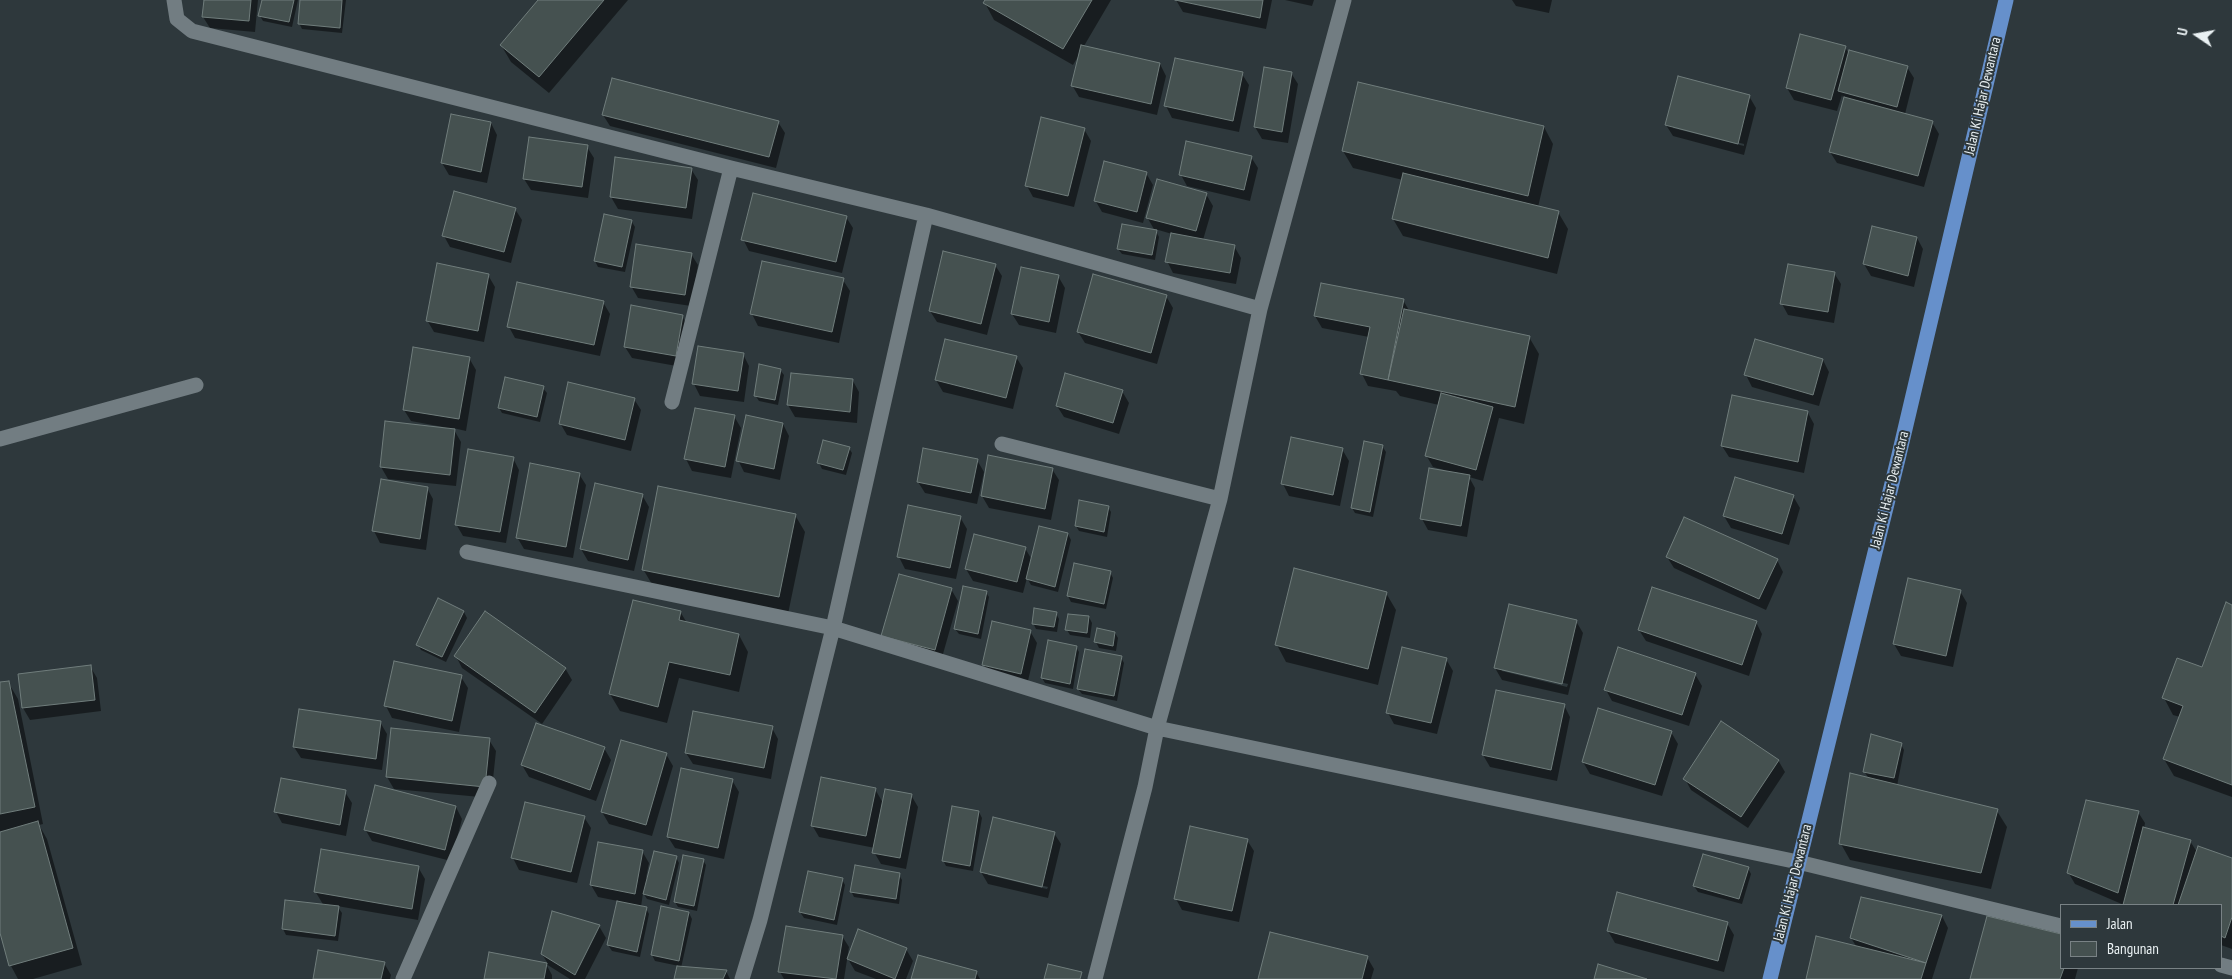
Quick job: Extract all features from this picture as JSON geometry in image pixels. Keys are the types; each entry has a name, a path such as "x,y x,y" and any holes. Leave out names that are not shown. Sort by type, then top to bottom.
{"main road":[{"name":"Jalan Ki Hajar Dewantara","path":"1770,979 1900,450 2006,0"}],"street":[{"path":"174,0 178,19 192,31 730,168 926,215 1260,309"},
{"path":"1095,979 1145,787 1157,728 1220,499 1260,309 1344,0"},
{"path":"672,402 730,168"},
{"path":"742,979 760,920 833,628 926,215"},
{"path":"0,439 196,384"},
{"path":"1002,444 1220,499"},
{"path":"467,552 833,628 1157,728 1798,862 2060,926"},
{"path":"403,979 489,783"}],"building":[{"path":"204,0 251,0 249,21 202,17"},
{"path":"262,0 294,0 289,22 258,16"},
{"path":"300,0 342,0 340,28 298,24"},
{"path":"538,0 604,0 539,77 500,45"},
{"path":"985,0 1092,0 1063,49 983,3"},
{"path":"1175,0 1263,0 1260,18"},
{"path":"1800,34 1846,46 1831,100 1786,88"},
{"path":"1081,45 1160,63 1151,104 1071,86"},
{"path":"1849,50 1908,66 1897,107 1838,91"},
{"path":"1175,58 1243,72 1233,121 1164,106"},
{"path":"1264,67 1292,72 1282,132 1254,127"},
{"path":"1678,76 1750,95 1738,144 1665,125"},
{"path":"612,78 779,121 769,157 602,115"},
{"path":"1358,82 1544,126 1528,196 1342,151"},
{"path":"1844,97 1933,121 1918,176 1829,152"},
{"path":"451,114 491,122 481,172 441,163"},
{"path":"1041,117 1085,128 1068,196 1025,186"},
{"path":"529,137 588,145 582,187 523,179"},
{"path":"1186,141 1252,156 1244,190 1179,175"},
{"path":"615,157 692,168 686,208 610,197"},
{"path":"1104,161 1147,172 1137,212 1094,201"},
{"path":"1403,173 1559,211 1548,258 1392,219"},
{"path":"1157,179 1207,193 1196,231 1146,218"},
{"path":"454,191 516,208 504,252 442,236"},
{"path":"753,193 847,216 836,262 741,240"},
{"path":"604,214 632,220 622,267 594,261"},
{"path":"1122,224 1157,230 1152,255 1117,249"},
{"path":"1872,226 1917,237 1908,276 1863,264"},
{"path":"1171,233 1235,245 1230,273 1165,262"},
{"path":"636,244 692,253 685,295 630,287"},
{"path":"943,251 996,264 981,324 929,311"},
{"path":"762,261 844,278 832,332 750,314"},
{"path":"437,263 489,274 478,331 426,321"},
{"path":"1788,264 1835,272 1828,312 1780,304"},
{"path":"1021,267 1059,275 1049,322 1011,314"},
{"path":"1093,274 1167,295 1151,353 1077,332"},
{"path":"517,282 604,301 594,345 507,327"},
{"path":"1321,283 1404,299 1388,380 1360,374 1370,327 1314,316"},
{"path":"631,305 683,315 676,356 624,347"},
{"path":"1404,309 1530,336 1515,407 1388,380"},
{"path":"945,339 1017,356 1006,398 935,380"},
{"path":"1755,339 1823,359 1813,395 1744,375"},
{"path":"698,346 744,353 738,391 692,384"},
{"path":"413,347 470,357 459,419 403,410"},
{"path":"759,364 781,369 775,400 754,396"},
{"path":"791,373 853,379 850,412 787,405"},
{"path":"1065,373 1123,390 1113,423 1056,406"},
{"path":"505,377 544,386 537,417 498,408"},
{"path":"568,382 635,398 625,440 559,424"},
{"path":"1441,393 1493,407 1476,470 1425,456"},
{"path":"1732,395 1808,411 1798,462 1721,446"},
{"path":"695,408 735,415 725,467 684,459"},
{"path":"746,415 783,423 774,469 736,461"},
{"path":"385,421 455,429 450,475 380,467"},
{"path":"1291,437 1343,448 1333,495 1281,484"},
{"path":"823,440 850,447 843,470 817,463"},
{"path":"1364,441 1383,445 1370,512 1351,508"},
{"path":"923,448 978,459 971,493 917,482"},
{"path":"468,449 514,457 500,532 455,525"},
{"path":"988,455 1053,468 1045,509 981,496"},
{"path":"530,463 580,473 566,547 516,538"},
{"path":"1429,468 1470,475 1461,526 1420,519"},
{"path":"1735,477 1794,495 1782,534 1723,516"},
{"path":"381,479 428,487 420,539 372,531"},
{"path":"595,483 643,494 628,560 580,549"},
{"path":"658,486 796,514 779,597 642,570"},
{"path":"1079,500 1109,506 1104,532 1075,526"},
{"path":"908,505 961,516 950,568 897,557"},
{"path":"1684,517 1778,559 1759,599 1666,557"},
{"path":"1039,526 1068,533 1055,587 1026,579"},
{"path":"974,534 1026,547 1017,582 965,569"},
{"path":"1074,563 1111,571 1104,604 1067,596"},
{"path":"1294,568 1387,592 1368,669 1275,645"},
{"path":"899,574 952,588 935,650 881,636"},
{"path":"1908,578 1961,590 1946,656 1893,644"},
{"path":"963,586 987,591 978,634 954,629"},
{"path":"1652,587 1757,621 1742,665 1638,630"},
{"path":"438,598 464,611 442,657 416,645"},
{"path":"633,600 681,611 679,620 739,634 730,675 669,662 658,707 609,694"},
{"path":"2226,602 2232,605 2232,785 2163,759 2183,706 2162,698 2177,658 2202,667"},
{"path":"1509,604 1577,620 1562,684 1494,668"},
{"path":"1034,608 1057,612 1054,627 1032,624"},
{"path":"485,611 566,668 535,713 454,656"},
{"path":"1068,614 1089,616 1087,633 1065,630"},
{"path":"992,621 1031,630 1021,674 982,665"},
{"path":"1097,628 1115,632 1113,646 1094,642"},
{"path":"1048,640 1077,646 1070,684 1041,678"},
{"path":"1402,647 1447,658 1431,723 1386,713"},
{"path":"1618,647 1696,673 1682,715 1604,690"},
{"path":"1085,649 1122,656 1114,696 1077,689"},
{"path":"394,661 462,675 452,721 384,706"},
{"path":"91,665 95,700 22,708 18,674"},
{"path":"9,681 35,807 0,814 0,682"},
{"path":"1496,690 1565,704 1551,770 1482,755"},
{"path":"1598,708 1672,731 1655,785 1582,762"},
{"path":"299,709 381,721 376,759 293,747"},
{"path":"693,711 773,726 764,768 685,753"},
{"path":"1721,721 1779,760 1741,817 1683,779"},
{"path":"536,723 605,747 590,790 521,765"},
{"path":"391,728 490,738 485,787 386,777"},
{"path":"1871,734 1902,743 1894,778 1863,772"},
{"path":"621,740 667,753 646,825 601,812"},
{"path":"681,768 733,779 718,848 667,837"},
{"path":"1850,773 1998,809 1981,873 1839,844"},
{"path":"821,777 876,788 866,836 811,826"},
{"path":"281,778 346,790 340,825 274,812"},
{"path":"375,785 456,806 445,850 364,830"},
{"path":"885,789 912,794 900,858 872,853"},
{"path":"2086,800 2139,811 2118,893 2067,873"},
{"path":"525,802 585,816 571,872 511,858"},
{"path":"952,806 979,811 970,866 942,861"},
{"path":"993,817 1055,832 1042,887 980,872"},
{"path":"38,821 73,948 9,966 0,933 0,832"},
{"path":"1190,826 1248,839 1232,911 1174,899"},
{"path":"2143,827 2191,840 2173,904 2123,904"},
{"path":"598,842 643,850 635,894 590,885"},
{"path":"2198,846 2232,858 2232,917 2225,938 2222,936 2222,904 2178,904"},
{"path":"321,849 419,866 412,909 314,892"},
{"path":"654,851 677,856 666,900 643,894"},
{"path":"1703,854 1749,867 1739,899 1693,886"},
{"path":"683,855 704,859 694,906 674,902"},
{"path":"855,865 900,873 896,899 850,892"},
{"path":"808,871 843,878 834,920 799,912"},
{"path":"1617,892 1728,922 1718,961 1607,931"},
{"path":"1861,897 1942,915 1926,963 1850,938"},
{"path":"285,900 339,906 335,936 282,929"},
{"path":"617,901 647,907 637,952 607,945"},
{"path":"661,906 689,912 679,961 651,955"},
{"path":"552,911 600,925 575,975 541,954"},
{"path":"1987,916 2060,934 2060,969 2064,969 2060,979 1970,979"},
{"path":"786,926 843,935 836,979 778,972"},
{"path":"858,929 907,948 895,979 847,959"},
{"path":"1270,932 1368,956 1362,979 1258,979"},
{"path":"1816,936 1926,963 1921,979 1806,979"},
{"path":"318,950 385,962 381,979 313,979"},
{"path":"489,952 547,963 544,979 484,979"},
{"path":"918,955 977,971 975,979 911,979"},
{"path":"1048,964 1082,972 1080,979 1044,979"},
{"path":"1598,964 1647,979 1594,979"},
{"path":"677,966 727,970 723,979 674,979"}]}
